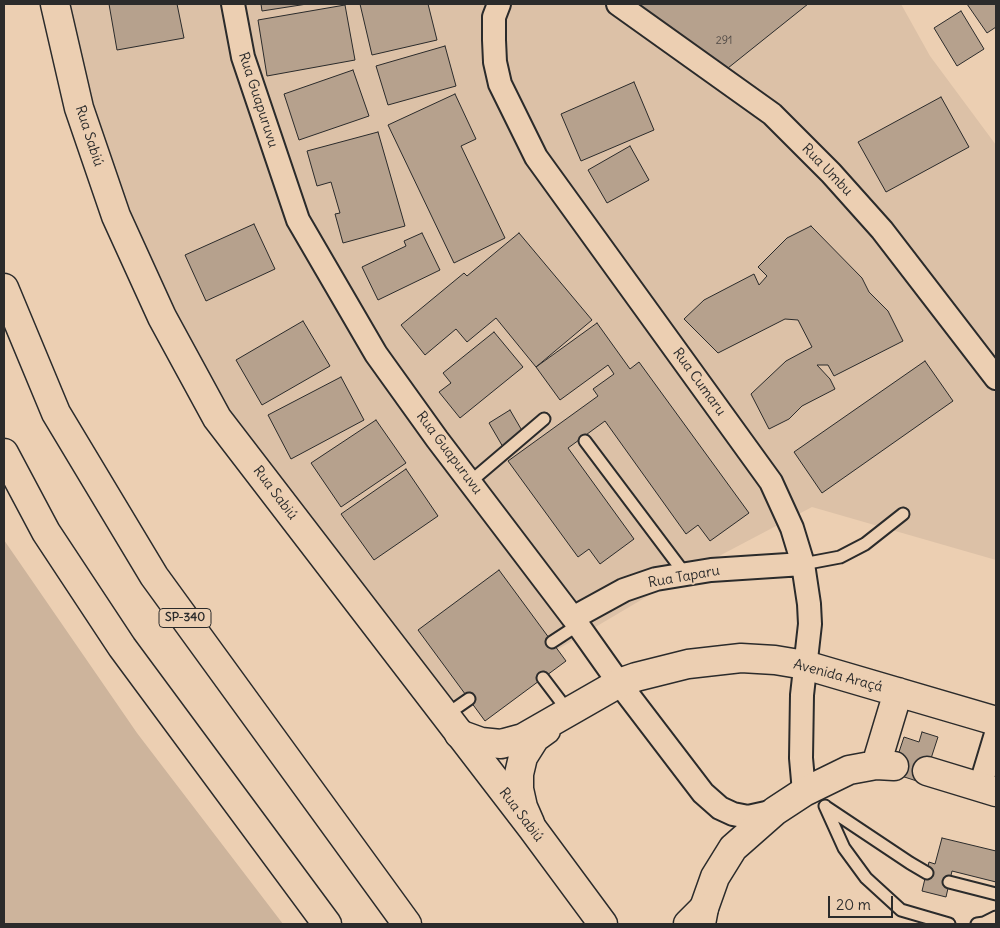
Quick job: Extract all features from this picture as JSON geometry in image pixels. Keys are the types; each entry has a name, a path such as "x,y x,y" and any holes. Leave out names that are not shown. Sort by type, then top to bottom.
{"main road":[{"name":"Rua Sabiú","path":"55,4 79,108 116,216 162,317 217,418 602,920"},
{"name":"SP-340","path":"4,288 56,412 154,576 407,924"},
{"path":"4,453 46,532 122,646 327,924"},
{"name":"Avenida Araçá","path":"567,712 619,683 636,677 688,664 741,658 775,660 805,665 996,721"},
{"path":"697,919 715,877 733,848 775,811 814,799 849,770 885,765 898,692"},
{"path":"452,725 481,742 502,744 523,738 567,712"},
{"path":"532,828 523,807 519,789 519,774 524,757 536,738 567,712"},
{"path":"927,771 988,790"}],"street":[{"name":"Rua Guapuruvu","path":"233,4 242,57 298,220 376,354 437,439 576,621 619,683 703,792 720,808 733,814 748,817 775,811"},
{"name":"Rua Cumaru","path":"499,4 494,17 494,40 495,62 500,84 536,157 771,482 792,528 803,564 809,604 810,624 802,695 801,758 814,799"},
{"name":"Rua Umbu","path":"610,4 626,9 772,114 831,173 882,230 996,378"},
{"name":"Rua Taparu","path":"576,621 624,590 656,579 685,574 803,564"},
{"path":"988,790 996,734"}],"lane":[{"path":"470,482 544,419"},
{"path":"585,441 685,574"},
{"path":"803,564 840,557 865,544 903,514"},
{"path":"552,642 576,621"},
{"path":"543,678 567,712"},
{"path":"452,725 469,699"},
{"path":"814,799 927,873"},
{"path":"814,799 844,848 866,878 901,910 949,924"},
{"path":"949,882 996,894"},
{"path":"977,924 996,917"}],"shaded area":[{"path":"59,4 901,4 930,56 996,145 996,560 812,507 685,574 445,716 189,365 79,108"},
{"path":"4,540 137,733 283,924 4,924"}],"building":[{"path":"109,4 177,4 184,38 117,50"},
{"path":"261,4 307,4 262,11"},
{"path":"360,4 428,4 437,40 372,55"},
{"path":"623,4 808,4 723,72"},
{"path":"967,4 996,4 996,27 987,33"},
{"path":"345,5 355,60 267,76 258,20"},
{"path":"961,11 984,49 957,66 934,28"},
{"path":"445,46 456,86 388,105 376,66"},
{"path":"353,70 369,116 299,140 284,94"},
{"path":"634,82 654,130 581,161 561,114"},
{"path":"455,94 476,139 461,146 505,238 454,263 388,125"},
{"path":"941,97 969,147 886,192 858,142"},
{"path":"378,132 405,226 343,243 335,214 340,213 331,182 317,186 307,151"},
{"path":"630,146 649,180 607,203 588,170"},
{"path":"254,224 275,269 206,301 185,255"},
{"path":"811,226 862,278 869,292 888,311 903,341 834,376 828,365 817,365 830,379 835,389 802,406 789,419 769,429 751,394 786,361 812,347 798,320 785,319 718,353 684,319 704,300 754,274 759,285 767,276 758,267 787,238"},
{"path":"422,233 440,270 378,300 362,267 406,246 404,241"},
{"path":"519,233 592,320 536,367 496,318 467,342 456,329 425,355 401,325 464,273 467,276"},
{"path":"303,321 330,366 262,405 236,360"},
{"path":"597,323 630,369 639,362 749,513 710,541 698,525 686,534 605,421 568,448 634,539 600,564 589,549 578,557 508,461 598,396 593,389 614,374 608,365 560,400 536,367"},
{"path":"494,332 523,367 460,418 439,392 451,383 443,373"},
{"path":"925,361 953,401 822,493 794,452"},
{"path":"341,377 364,420 291,459 268,415"},
{"path":"510,410 524,434 503,447 489,423"},
{"path":"376,420 406,463 341,507 311,463"},
{"path":"406,469 438,516 374,560 341,514"},
{"path":"499,570 566,661 485,721 418,630"},
{"path":"922,732 938,737 923,783 892,773 904,737 919,742"},
{"path":"942,838 996,851 996,882 952,871 946,897 922,891 929,862 935,864"}]}
